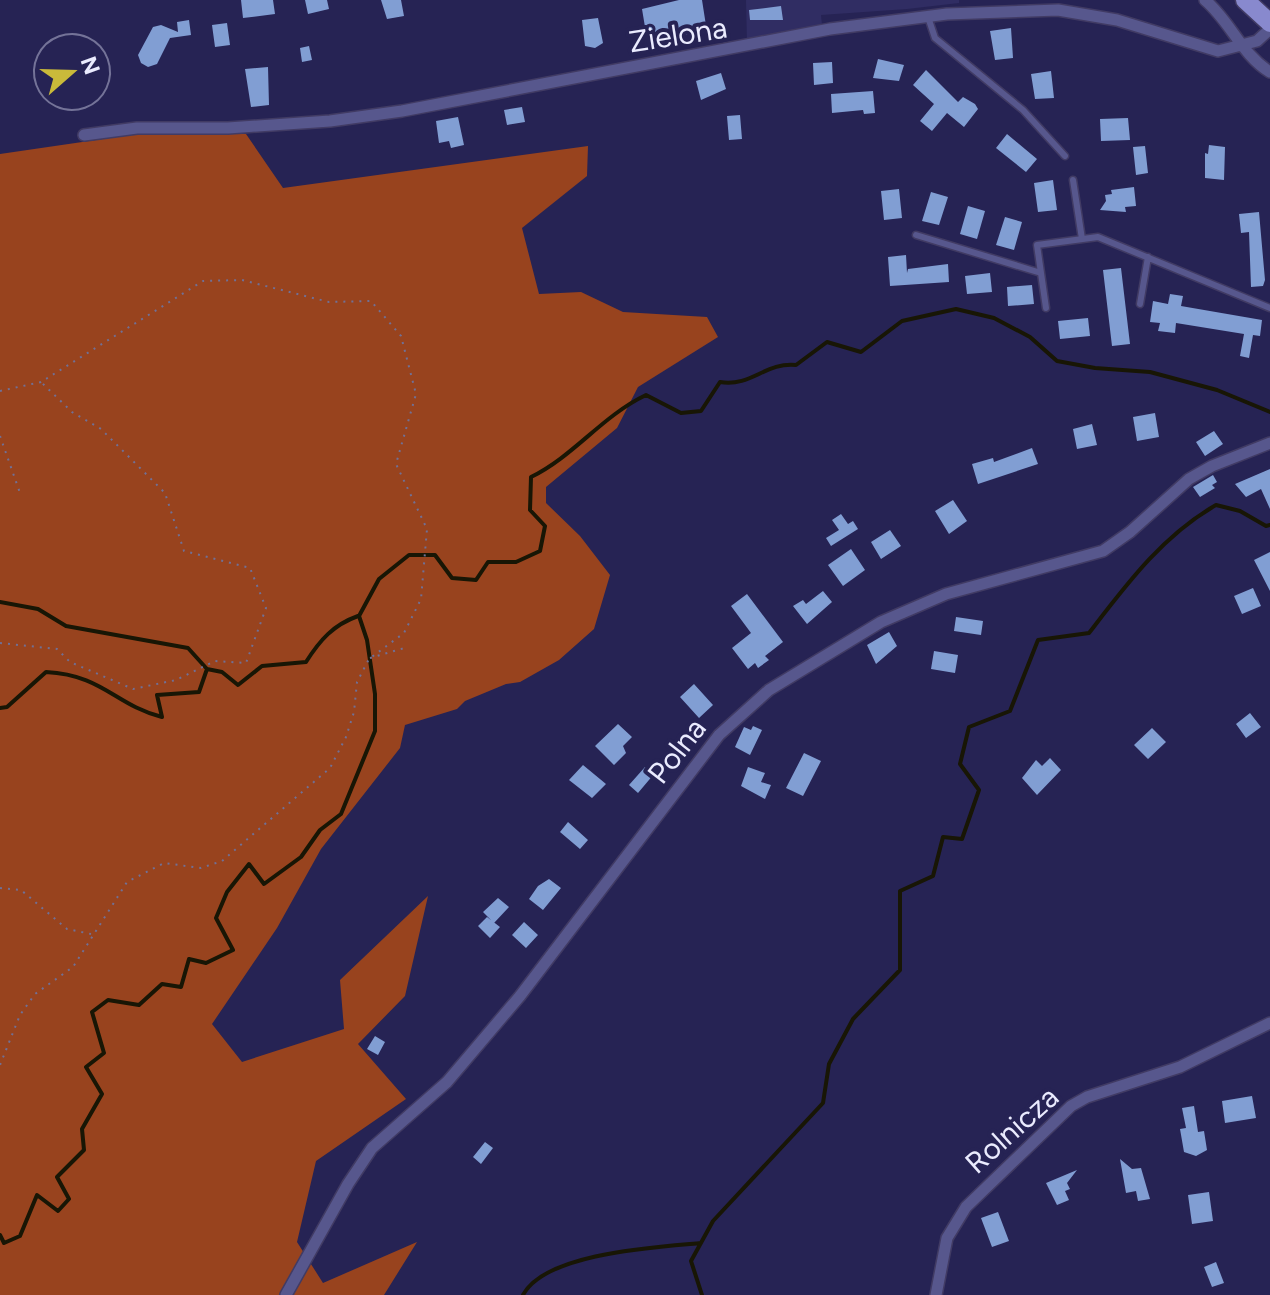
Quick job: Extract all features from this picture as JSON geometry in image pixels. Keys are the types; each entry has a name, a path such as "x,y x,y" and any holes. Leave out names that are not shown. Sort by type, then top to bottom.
{"main road":[{"path":"1245,0 1270,23"}],"street":[{"path":"1205,0 1223,15 1242,47 1270,72"},
{"name":"Zielona","path":"84,135 137,128 228,128 330,121 402,111 830,29 928,17 1058,10 1117,20 1218,51 1242,47"},
{"path":"1242,47 1257,41 1270,29"},
{"name":"Polna","path":"286,1295 348,1184 372,1148 422,1106 466,1061 544,966 719,735 743,710 856,636 925,602 1103,551 1198,473 1270,443"},
{"name":"Rolnicza","path":"936,1295 947,1238 966,1207 1071,1106 1087,1097 1191,1063 1270,1023"}],"lane":[{"path":"928,17 935,38 1023,110 1065,156"},
{"path":"1073,180 1082,239"},
{"path":"916,235 1041,273"},
{"path":"1046,308 1037,245 1098,237 1270,308"},
{"path":"1140,304 1148,257"}],"path":[{"path":"0,391 41,382 203,281 242,280 329,302 371,301 401,336 416,394 396,464 427,529 421,599 404,633 369,659 357,682 354,712 346,737 330,768 222,861 201,868 164,863 127,882 73,967 35,994 20,1015 0,1065"},
{"path":"0,643 57,649 70,662 133,689 176,680 215,661 246,663 266,608 250,568 184,551 165,493 101,429 63,405 41,382"},
{"path":"0,436 20,493"},
{"path":"369,659 408,647"},
{"path":"0,888 21,890 67,929 92,934"}],"shaded area":[{"path":"746,0 959,0 959,3 821,15 822,25 747,42"},
{"path":"137,134 246,134 283,188 588,146 587,176 522,228 539,294 581,292 623,312 707,317 718,337 638,387 617,428 546,487 546,503 580,536 610,575 594,629 559,660 520,682 506,684 465,701 457,709 405,725 400,748 321,849 277,928 212,1024 242,1062 344,1029 340,980 428,896 405,996 358,1044 406,1099 316,1161 297,1242 323,1283 417,1242 384,1295 0,1295 0,154"}],"building":[{"path":"241,0 273,0 275,14 243,18"},
{"path":"305,0 327,0 329,9 308,14"},
{"path":"381,0 401,0 404,16 387,19"},
{"path":"679,0 702,0 707,32 647,39 642,9"},
{"path":"781,6 783,20 750,20 749,10"},
{"path":"598,18 603,43 595,48 585,46 582,20"},
{"path":"189,20 191,35 170,38 157,64 148,67 141,63 138,55 153,27 161,25 178,32 177,22"},
{"path":"227,23 230,45 215,47 212,25"},
{"path":"1011,28 1013,58 995,60 990,31"},
{"path":"309,46 312,60 302,62 300,48"},
{"path":"878,59 904,65 899,81 873,78"},
{"path":"832,62 833,83 814,85 813,63"},
{"path":"268,67 269,105 251,107 245,69"},
{"path":"926,70 958,102 963,97 975,104 978,109 964,127 947,113 932,131 920,121 934,104 913,85"},
{"path":"1051,71 1054,98 1035,99 1031,74"},
{"path":"721,73 726,89 701,100 696,81"},
{"path":"873,91 875,113 864,114 863,110 832,113 831,94"},
{"path":"522,107 525,122 507,125 504,110"},
{"path":"740,115 742,139 729,140 727,116"},
{"path":"458,117 464,145 451,148 449,141 439,143 436,121"},
{"path":"1128,118 1130,140 1101,141 1100,119"},
{"path":"1007,134 1037,159 1026,172 996,148"},
{"path":"1209,145 1225,147 1224,180 1205,178 1205,153 1208,154"},
{"path":"1145,146 1148,173 1136,175 1133,147"},
{"path":"1053,180 1057,210 1038,212 1034,183"},
{"path":"1134,187 1136,206 1125,207 1126,212 1100,210 1106,201 1105,195 1112,194 1111,190"},
{"path":"899,189 902,218 884,220 881,191"},
{"path":"931,192 948,197 939,225 922,221"},
{"path":"968,206 985,211 977,239 960,234"},
{"path":"1259,212 1265,280 1263,286 1251,287 1249,232 1241,233 1239,214"},
{"path":"1005,217 1022,222 1014,250 996,245"},
{"path":"906,255 907,273 908,269 948,264 949,282 890,286 888,257"},
{"path":"1121,268 1130,344 1112,346 1103,270"},
{"path":"990,273 992,292 967,294 965,276"},
{"path":"1032,285 1034,304 1008,306 1007,287"},
{"path":"1170,294 1183,296 1181,306 1262,320 1260,336 1253,335 1249,358 1240,356 1244,334 1176,323 1175,333 1158,331 1160,323 1150,322 1153,301 1168,304"},
{"path":"1088,318 1090,336 1060,339 1058,321"},
{"path":"1155,413 1159,437 1137,441 1133,417"},
{"path":"1092,424 1097,445 1077,449 1073,429"},
{"path":"1214,431 1223,444 1205,456 1196,442"},
{"path":"1032,448 1038,464 978,484 972,464 993,458 994,462"},
{"path":"1270,469 1270,509 1261,489 1246,497 1235,484"},
{"path":"1213,475 1217,482 1212,485 1215,488 1200,497 1193,487"},
{"path":"953,500 967,521 949,534 935,511"},
{"path":"841,514 848,524 853,521 858,529 831,546 826,538 839,530 832,520"},
{"path":"890,530 901,546 881,559 871,542"},
{"path":"851,549 865,570 843,586 828,565"},
{"path":"1270,552 1270,591 1254,560"},
{"path":"1253,588 1261,606 1242,614 1234,596"},
{"path":"823,591 832,602 807,624 793,606 803,600 806,604"},
{"path":"747,594 783,642 765,656 769,660 758,668 755,663 748,669 732,648 751,633 731,606"},
{"path":"956,617 983,621 981,635 954,631"},
{"path":"889,632 897,646 876,664 867,645"},
{"path":"934,651 958,655 955,673 931,669"},
{"path":"694,684 713,705 699,718 680,697"},
{"path":"1250,713 1261,727 1246,738 1236,724"},
{"path":"618,724 632,737 623,746 626,753 614,765 595,746"},
{"path":"753,726 762,730 750,755 735,747 744,727 751,730"},
{"path":"1152,728 1166,742 1148,759 1134,745"},
{"path":"804,753 821,761 803,796 786,788"},
{"path":"1050,758 1061,770 1037,795 1022,778 1036,760 1042,766"},
{"path":"583,765 606,784 592,798 569,780"},
{"path":"645,767 654,774 638,793 629,785"},
{"path":"748,767 765,773 761,782 771,785 765,799 741,786"},
{"path":"568,822 588,840 580,849 560,832"},
{"path":"549,879 561,888 543,910 529,899 538,886"},
{"path":"498,898 509,907 494,923 483,912"},
{"path":"487,917 500,927 490,938 478,926"},
{"path":"524,922 538,935 526,948 512,935"},
{"path":"375,1036 385,1042 378,1055 367,1049"},
{"path":"1252,1096 1256,1118 1225,1123 1222,1101"},
{"path":"1194,1106 1198,1132 1204,1131 1207,1150 1196,1156 1184,1152 1180,1129 1186,1128 1182,1108"},
{"path":"485,1142 493,1148 481,1164 473,1157"},
{"path":"1120,1159 1132,1169 1141,1168 1150,1199 1138,1201 1136,1191 1126,1193"},
{"path":"1077,1170 1067,1183 1070,1189 1065,1191 1069,1200 1057,1205 1046,1183"},
{"path":"1209,1192 1213,1221 1192,1224 1188,1195"},
{"path":"998,1212 1009,1241 992,1247 981,1218"},
{"path":"1216,1262 1224,1283 1212,1287 1204,1267"}],"waterway":[{"path":"0,1235 4,1243 20,1236 37,1195 58,1211 69,1199 57,1177 84,1150 82,1129 102,1094 86,1067 104,1053 92,1012 108,1000 139,1005 162,984 181,987 189,959 206,963 233,950 216,918 227,892 249,864 264,884 301,857 320,830 341,814 375,731 375,694 367,640 359,616 379,579 409,555 435,555 452,578 476,580 488,562 516,562 540,551 545,526 530,510 531,477 561,458 630,404 646,395 681,413 701,411 720,382 741,381 776,367 796,365 827,342 861,352 902,321 956,309 994,318 1030,337 1057,361 1095,368 1150,372 1217,390 1270,412"},
{"path":"702,1295 691,1261 713,1221 823,1103 829,1064 853,1019 900,970 900,891 933,876 943,837 962,839 979,790 960,764 969,727 1010,711 1038,640 1089,633 1146,563 1197,517 1216,505 1240,511 1266,526 1270,525"},
{"path":"0,602 38,609 66,626 188,648 207,669"},
{"path":"0,708 7,707 46,672 65,674 95,684 146,712 162,717 157,695 199,692 207,669 222,672 238,685 262,666 306,662 328,634 358,616"},
{"path":"523,1295 535,1281 577,1261 631,1250 701,1243"}]}
